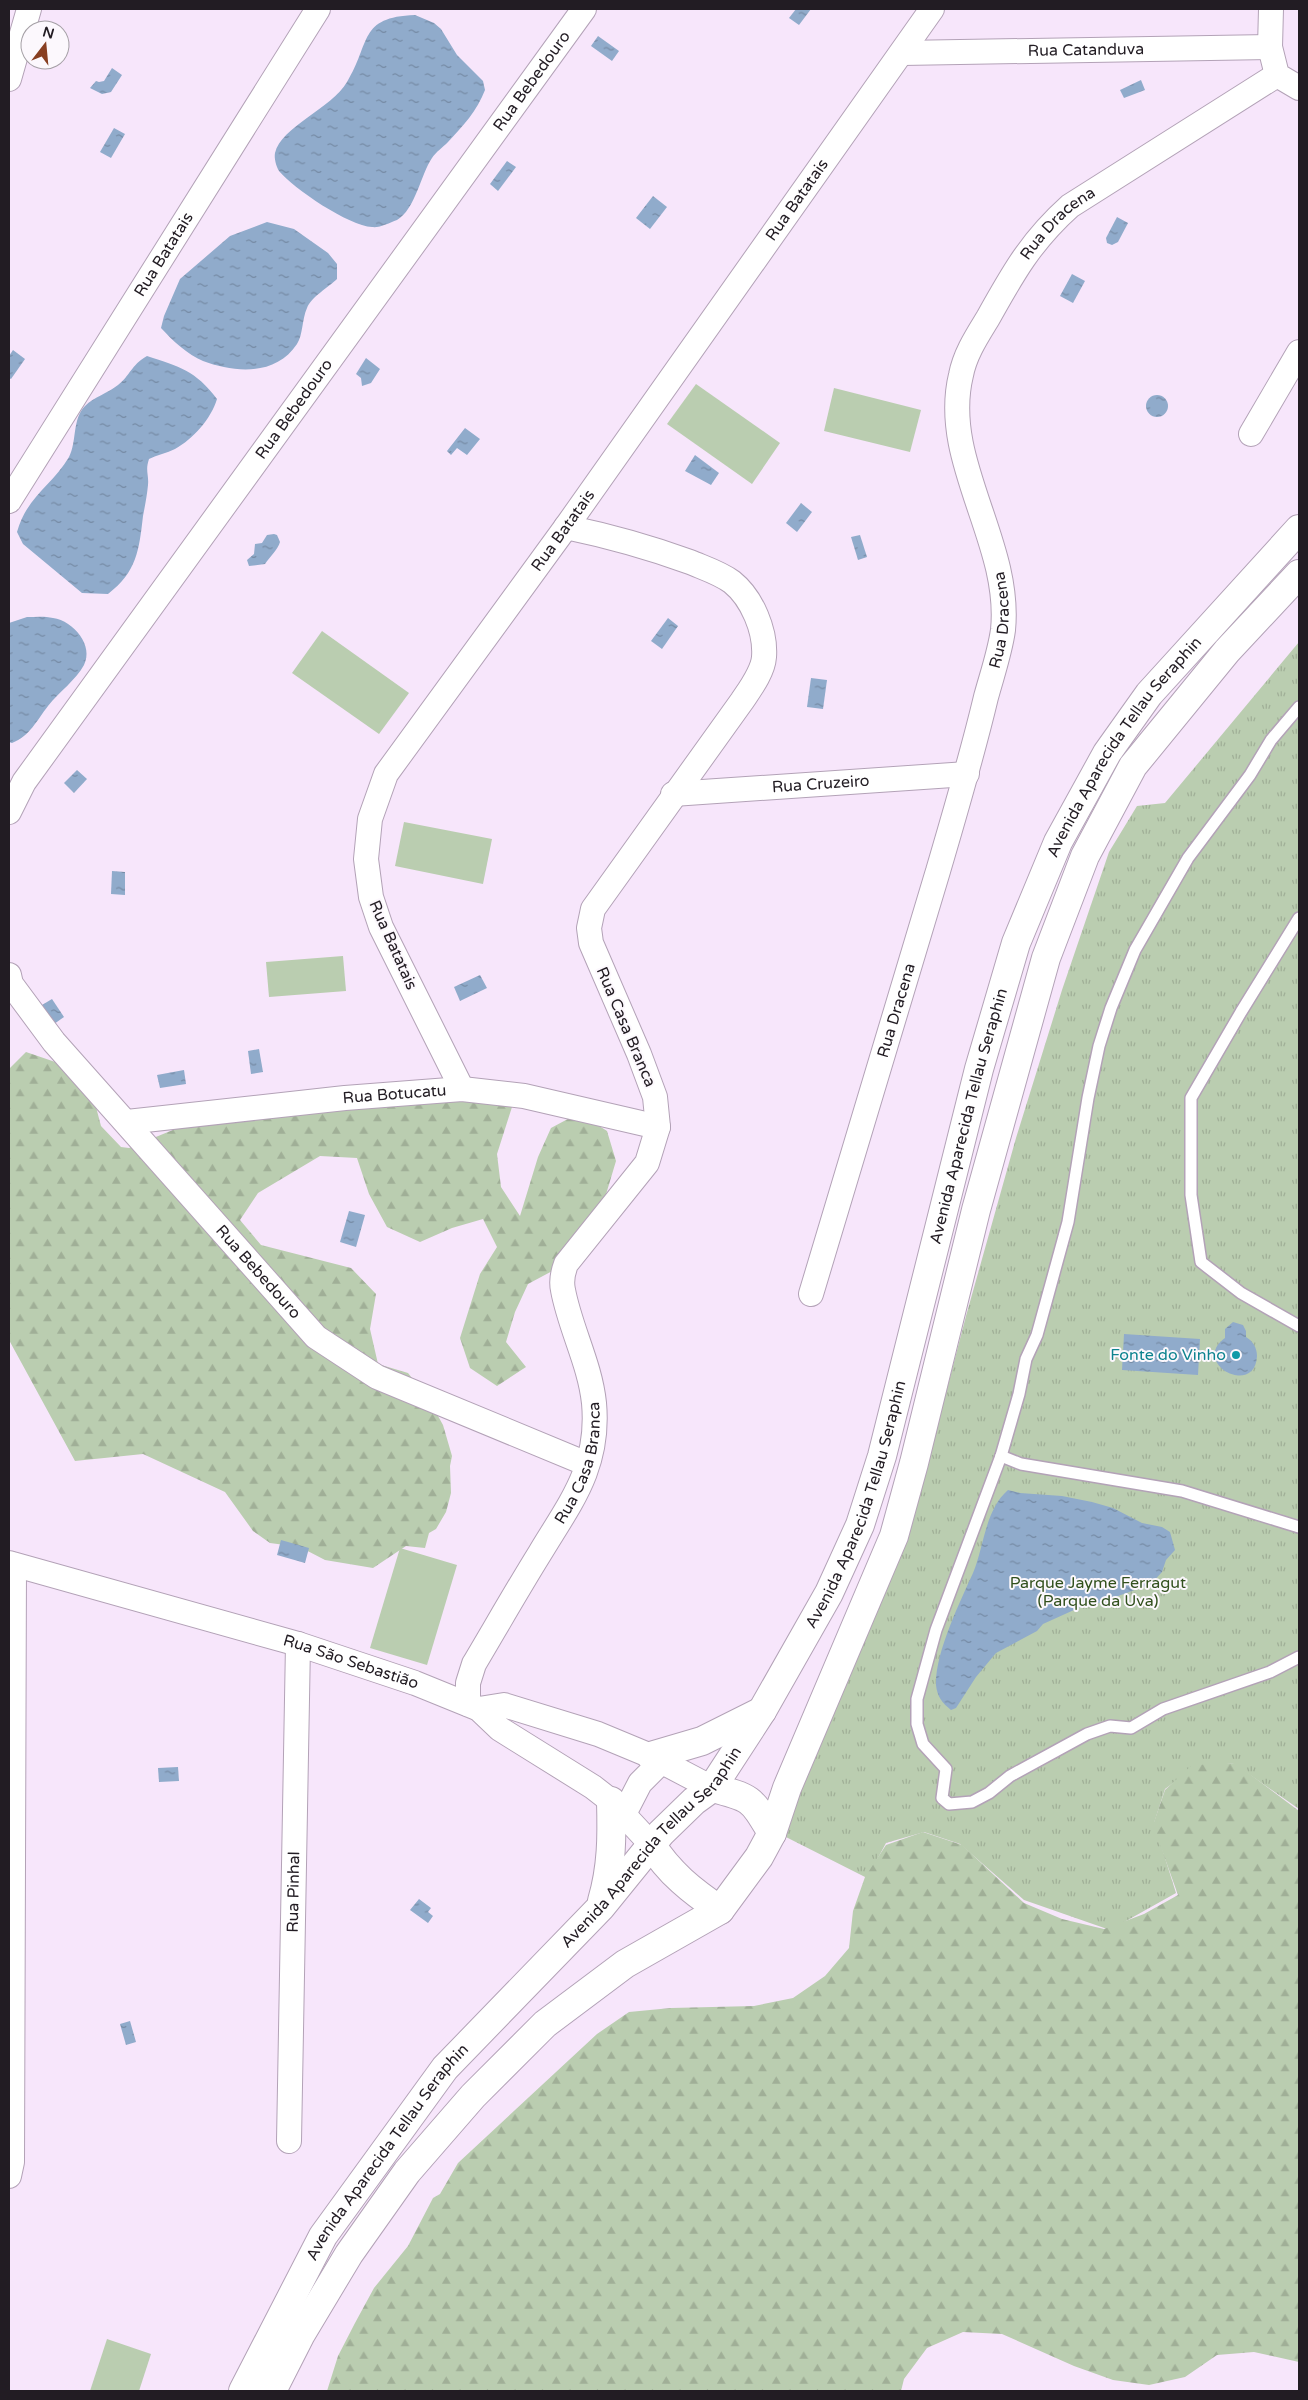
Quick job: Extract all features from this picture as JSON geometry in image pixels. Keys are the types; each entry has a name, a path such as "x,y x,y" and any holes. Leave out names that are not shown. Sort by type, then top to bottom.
{"main road":[{"name":"Avenida Aparecida Tellau Seraphin","path":"243,2391 323,2236 445,2068 601,1907 651,1844 694,1801 712,1788 762,1711 829,1593 860,1525 882,1456 979,1070 1016,943 1058,842 1108,753 1149,694 1299,529"},
{"name":"Avenida Aparecida Tellau Seraphin","path":"272,2391 301,2334 349,2254 407,2172 473,2096 545,2024 625,1964 720,1910 760,1856 772,1833 787,1788 894,1536 914,1464 976,1210 1046,958 1085,856 1133,766 1227,651 1299,574"},
{"path":"656,1759 702,1741 762,1711"},
{"path":"712,1788 743,1796 756,1806 772,1833"},
{"path":"601,1907 609,1876 617,1808"},
{"path":"651,1844 669,1871 690,1890 720,1910"}],"street":[{"path":"9,79 29,9"},
{"name":"Rua Batatais","path":"9,501 318,9"},
{"name":"Rua Bebedouro","path":"9,812 24,782 584,9"},
{"name":"Rua Batatais","path":"462,1089 381,927 371,897 366,859 370,819 390,768 566,527 932,9"},
{"path":"1271,9 1270,47 1277,75 1299,88"},
{"name":"Rua Catanduva","path":"902,53 1270,47"},
{"name":"Rua Dracena","path":"812,1294 967,774 1002,632 1004,602 1001,573 962,449 957,424 957,396 961,373 968,352 1023,256 1046,227 1070,206 1277,75"},
{"path":"1251,434 1299,352"},
{"name":"Rua Casa Branca","path":"474,1707 468,1683 474,1664 540,1552 567,1512 581,1484 592,1446 594,1403 587,1366 562,1289 566,1264 647,1162 658,1127 655,1097 639,1054 591,943 589,928 593,909 755,681 764,658 761,632 753,608 732,582 709,570 622,539 566,527"},
{"name":"Rua Cruzeiro","path":"673,794 967,774"},
{"name":"Rua Bebedouro","path":"9,975 11,984 54,1042 316,1336 376,1377 587,1464"},
{"name":"Rua Botucatu","path":"127,1122 345,1098 462,1089 524,1096 658,1127"},
{"path":"9,2176 12,2162 11,1564"},
{"name":"Rua São Sebastião","path":"11,1564 298,1644 415,1683 474,1707 500,1729 580,1778 617,1808 651,1844"},
{"name":"Rua Pinhal","path":"289,2141 298,1644"},
{"path":"474,1707 504,1706 598,1734 656,1759 712,1788"},
{"path":"617,1808 640,1783 656,1759"}],"lane":[{"path":"1299,707 1271,740 1250,775 1188,858 1135,950 1111,1008 1099,1046 1088,1098 1068,1222 1037,1336 1026,1359 1019,1394 1001,1456 936,1630 917,1699 917,1724 922,1744 946,1769 942,1798 949,1804 972,1802 989,1793 1010,1776 1088,1734 1110,1726 1131,1728 1163,1709 1270,1672 1299,1657"},
{"path":"1299,918 1191,1098 1191,1195 1201,1262 1241,1293 1299,1326"},
{"path":"1001,1456 1021,1464 1182,1491 1299,1527"}],"green space":[{"path":"696,384 780,443 752,484 667,424"},
{"path":"834,388 921,410 910,452 824,431"},
{"path":"322,631 409,693 379,734 292,673"},
{"name":"Parque Jayme Ferragut (Parque da Uva)","path":"1299,642 1299,1809 1233,1763 1191,1770 1165,1789 1154,1823 1176,1893 1110,1930 1024,1900 960,1844 924,1832 886,1843 867,1878 778,1833 915,1511 966,1316 1016,1138 1062,990 1109,852 1137,806 1165,803"},
{"path":"404,822 492,839 483,884 395,866"},
{"path":"343,956 346,991 269,997 266,962"},
{"path":"26,1052 64,1065 96,1107 101,1126 121,1147 129,1148 185,1125 498,1084 512,1107 497,1154 501,1187 520,1216 538,1157 551,1128 579,1113 607,1131 616,1161 598,1221 556,1269 528,1284 515,1312 506,1342 526,1367 497,1386 470,1368 460,1338 480,1274 497,1247 483,1219 452,1228 420,1242 387,1227 369,1194 357,1158 320,1156 258,1193 240,1220 261,1245 351,1268 376,1294 370,1329 378,1364 408,1373 428,1398 443,1425 452,1456 450,1466 451,1493 446,1512 436,1529 429,1533 425,1548 406,1546 373,1568 325,1560 300,1547 270,1543 253,1531 225,1492 143,1454 75,1461 9,1340 9,1069"},
{"path":"400,1548 457,1565 427,1665 370,1648"},
{"path":"1235,1763 1299,1811 1299,2362 1254,2352 1217,2355 1185,2377 1149,2385 1113,2380 1074,2366 1002,2334 963,2332 927,2348 904,2379 901,2391 327,2391 338,2356 374,2288 408,2246 433,2198 440,2194 458,2163 597,2034 629,2012 671,2008 754,2006 793,1998 825,1976 849,1948 853,1911 865,1877 886,1845 923,1832 962,1845 1024,1903 1062,1919 1104,1929 1144,1914 1178,1895 1153,1825 1165,1790 1192,1765"},
{"path":"107,2339 151,2354 139,2391 90,2391"}],"water":[{"path":"796,9 811,9 799,25 789,18"},
{"path":"415,15 434,23 441,29 457,55 483,81 485,90 469,118 432,158 409,208 403,215 397,220 381,226 362,225 336,214 286,179 279,171 275,153 279,144 296,126 340,91 347,82 364,44 375,27 384,21 397,17"},
{"path":"598,36 619,51 612,61 591,46"},
{"path":"112,68 122,75 111,92 102,94 90,88 96,81 104,81"},
{"path":"1141,80 1145,90 1124,98 1120,90"},
{"path":"114,128 125,134 111,158 100,152"},
{"path":"507,161 516,167 498,191 490,184"},
{"path":"653,196 667,207 650,229 636,218"},
{"path":"1117,217 1128,223 1118,242 1112,245 1107,243 1106,238"},
{"path":"267,222 294,229 328,253 337,264 337,279 309,304 305,312 297,344 278,362 266,367 241,369 228,368 203,361 180,347 161,328 164,316 180,279 230,236"},
{"path":"1072,274 1085,281 1073,303 1060,296"},
{"path":"13,350 25,359 11,379 9,378 9,356"},
{"path":"147,356 186,371 209,389 217,399 206,421 188,440 175,449 149,459 147,467 148,489 140,539 131,569 118,586 108,594 82,593 23,544 17,532 21,520 33,500 69,457 76,424 81,411 89,403 118,385 137,363"},
{"path":"366,358 380,369 371,383 362,386 361,378 356,374"},
{"path":"1157,395 1165,398 1168,406 1165,414 1157,417 1149,414 1146,406 1149,398"},
{"path":"465,428 480,439 467,455 457,448 451,455 447,451"},
{"path":"695,455 719,473 711,485 685,471"},
{"path":"801,503 812,512 797,532 786,523"},
{"path":"267,535 277,535 280,542 274,553 265,564 249,566 247,560 254,554 255,544 262,543"},
{"path":"860,535 867,557 858,560 851,537"},
{"path":"27,617 50,617 68,624 75,629 84,643 86,658 77,676 52,701 33,727 24,736 12,743 9,742 9,623"},
{"path":"668,618 678,626 662,649 651,641"},
{"path":"811,678 827,680 823,709 807,707"},
{"path":"77,770 87,779 74,793 64,783"},
{"path":"112,871 125,872 125,895 111,894"},
{"path":"480,975 487,988 460,1001 454,987"},
{"path":"52,999 64,1017 54,1024 42,1005"},
{"path":"259,1049 263,1072 251,1074 248,1051"},
{"path":"184,1070 186,1084 160,1088 157,1075"},
{"path":"349,1211 365,1215 356,1247 340,1242"},
{"name":"Fonte do Vinho","path":"1233,1322 1243,1325 1246,1337 1253,1343 1256,1350 1257,1356 1254,1368 1246,1374 1237,1375 1227,1372 1219,1366 1215,1357 1216,1348 1225,1338 1225,1329"},
{"path":"1124,1334 1200,1339 1198,1375 1122,1370"},
{"path":"1008,1490 1020,1493 1062,1496 1113,1508 1142,1523 1162,1527 1170,1532 1175,1550 1166,1560 1162,1572 1151,1584 1099,1603 1085,1605 1043,1624 1037,1631 996,1653 976,1677 956,1708 951,1710 941,1699 936,1685 940,1658 949,1628 977,1563 994,1508"},
{"path":"281,1540 309,1548 305,1563 277,1555"},
{"path":"178,1767 179,1781 159,1782 158,1768"},
{"path":"419,1899 431,1908 428,1912 433,1916 428,1923 410,1910"},
{"path":"130,2021 136,2042 126,2045 120,2024"}],"place":[{"name":"Fonte do Vinho","path":"1236,1355"}]}
